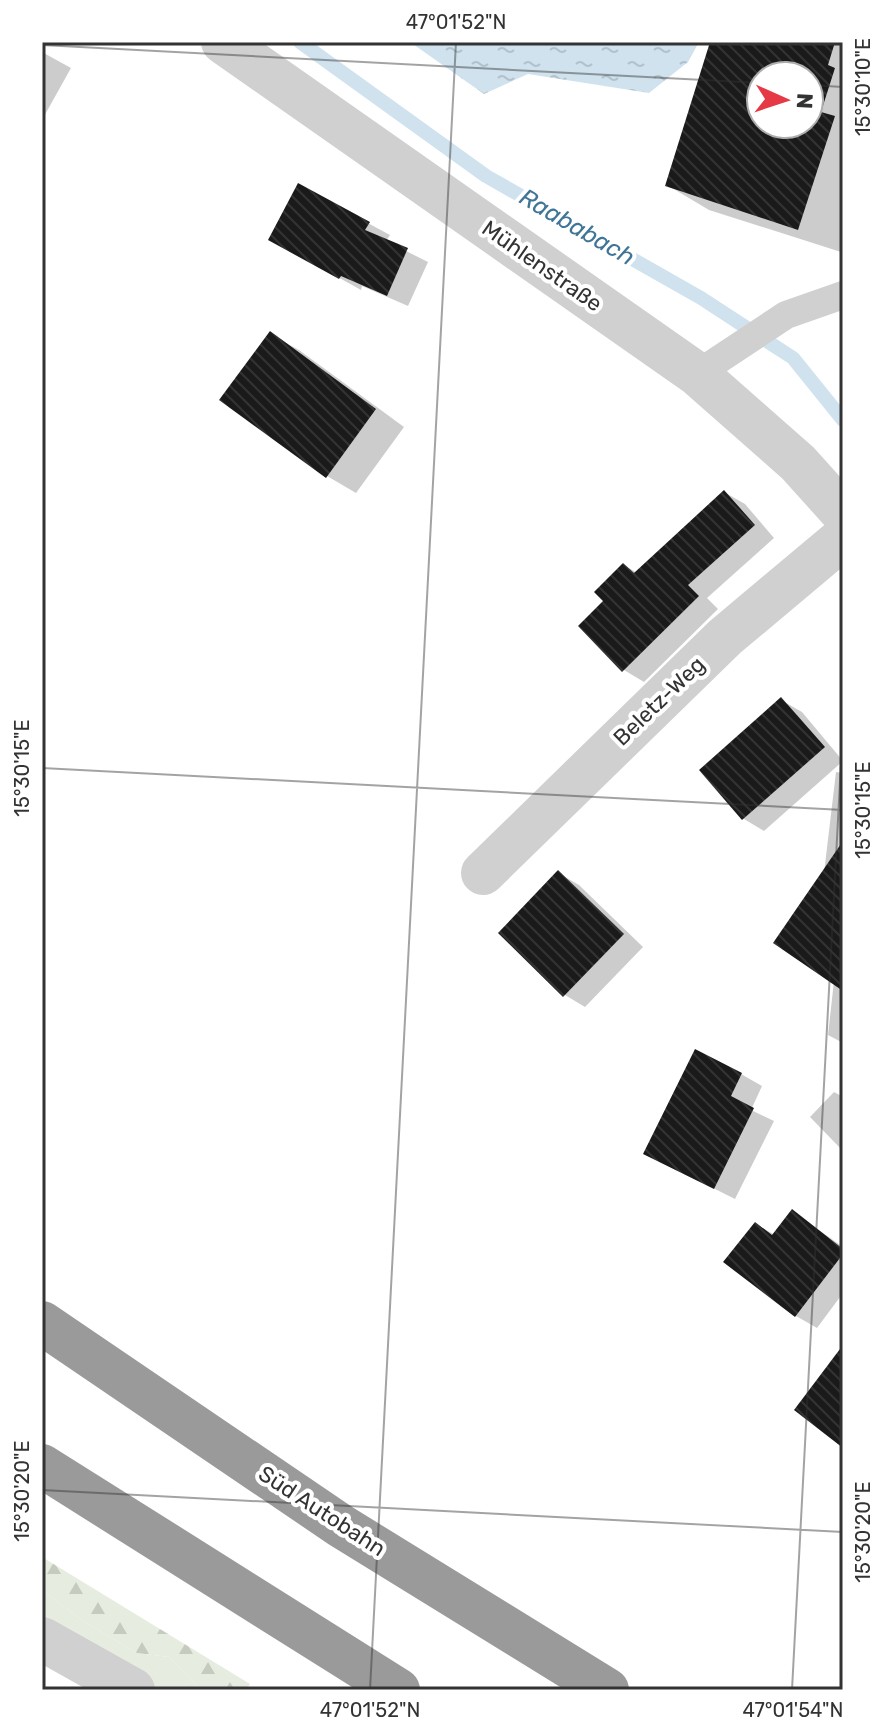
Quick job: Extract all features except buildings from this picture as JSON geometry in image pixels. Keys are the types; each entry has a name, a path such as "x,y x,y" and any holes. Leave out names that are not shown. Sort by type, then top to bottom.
{"highway":[{"name":"Süd Autobahn","path":"42,1323 341,1526 607,1690"},
{"path":"42,1466 398,1690"}],"street":[{"name":"Mühlenstraße","path":"223,42 697,374 798,463 843,513"},
{"name":"Beletz-Weg","path":"483,873 725,637 843,538"},
{"path":"42,1639 133,1690"}],"lane":[{"path":"697,374 786,315 843,295"}],"green space":[{"path":"42,1557 250,1684 246,1690 201,1690 169,1657 137,1653 80,1619 42,1590"},
{"path":"42,1590 80,1619 137,1653 169,1657 201,1690 160,1690 42,1623"}],"water":[{"path":"410,42 699,42 688,62 649,93 528,74 484,94"}],"waterway":[{"name":"Raababach","path":"300,42 486,176 701,298 793,358 843,420"}]}
